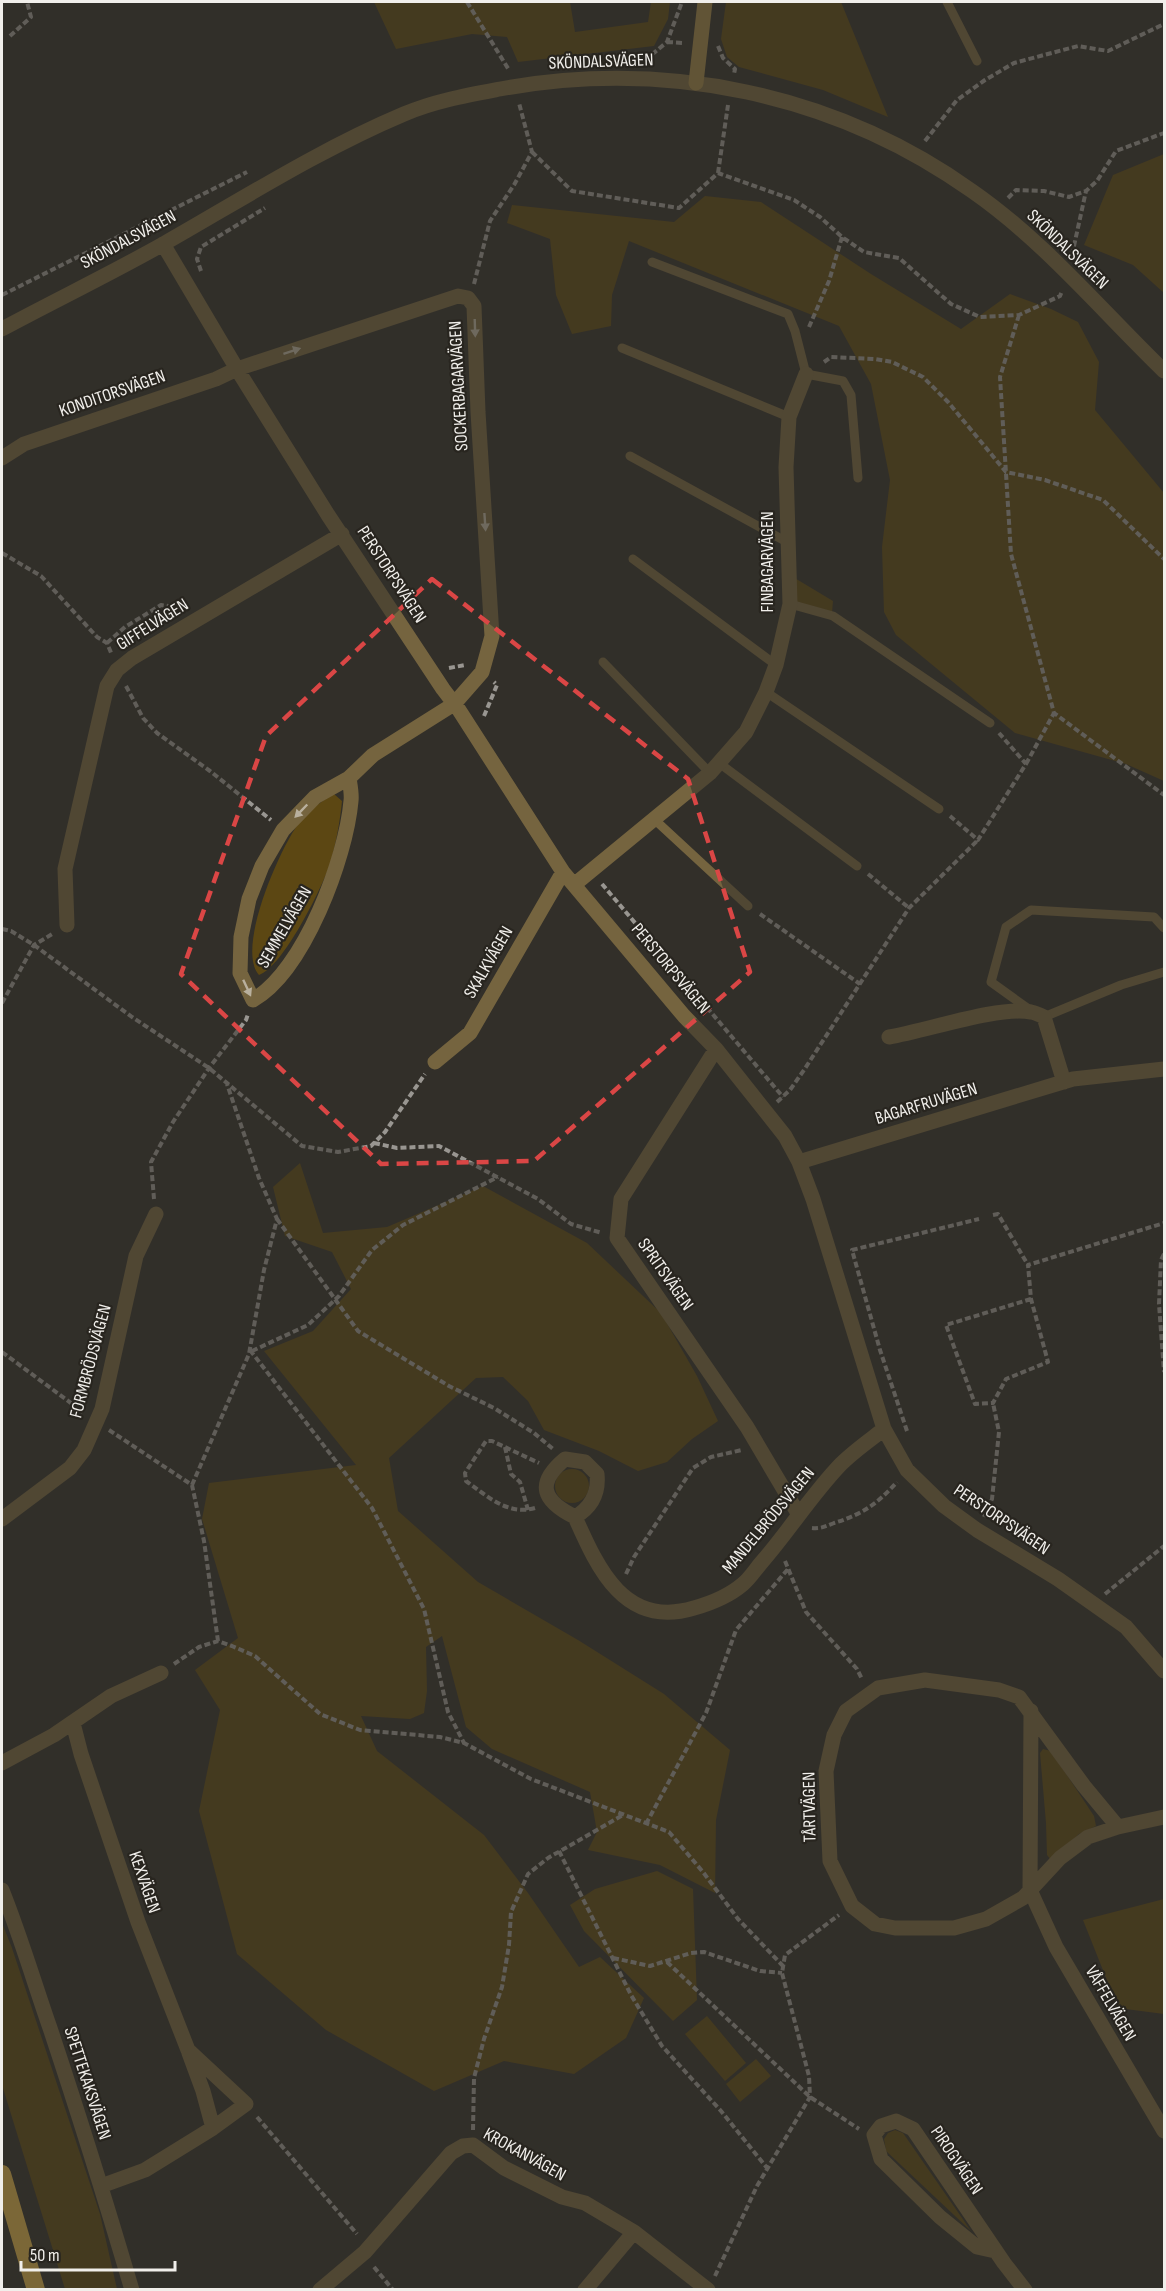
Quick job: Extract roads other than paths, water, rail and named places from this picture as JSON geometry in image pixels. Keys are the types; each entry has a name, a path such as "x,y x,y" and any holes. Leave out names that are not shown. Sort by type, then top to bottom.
{"highway":[{"path":"2,2174 36,2289"}],"street":[{"path":"696,83 705,2"},
{"name":"SKÖNDALSVÄGEN","path":"2,329 163,244 309,161 406,113 466,96 514,87 564,80 630,78 731,88 796,104 876,135 915,154 998,210 1039,245 1164,371"},
{"name":"PERSTORPSVÄGEN","path":"163,244 237,369 562,872 575,884 684,1016 716,1049 785,1136 799,1162 813,1199 884,1430 907,1470 944,1506 980,1524 1058,1579 1098,1599 1164,1671"},
{"name":"SOCKERBAGARVÄGEN","path":"237,369 458,297 468,298 474,306 492,636 482,672 454,704"},
{"name":"KONDITORSVÄGEN","path":"2,458 24,444 216,379 237,369"},
{"name":"FINBAGARVÄGEN","path":"575,884 715,768 746,732 766,692 776,665 790,604 786,467 789,417 806,374"},
{"name":"GIFFELVÄGEN","path":"68,925 65,869 106,686 117,670 132,658 342,534"},
{"name":"SEMMELVÄGEN","path":"349,778 351,800 341,854 320,911 294,955 267,992 253,1000 240,973 241,937 249,899 262,866 283,830 315,797 349,778 373,755 454,704"},
{"name":"SKALKVÄGEN","path":"435,1062 470,1033 562,872"},
{"path":"889,1037 982,1016 1038,1015 1064,1082"},
{"name":"SPRITSVÄGEN","path":"716,1049 621,1199 617,1238 758,1446 802,1521"},
{"name":"BAGARFRUVÄGEN","path":"799,1162 1064,1082 1164,1069"},
{"name":"FORMBRÖDSVÄGEN","path":"2,1519 70,1468 84,1450 102,1408 136,1256 156,1214"},
{"name":"MANDELBRÖDSVÄGEN","path":"575,1517 596,1564 617,1590 639,1605 653,1611 667,1613 684,1611 719,1600 743,1584 802,1521 843,1462 884,1430"},
{"path":"565,1460 585,1462 597,1474 598,1486 595,1495 586,1510 575,1517 559,1509 550,1500 545,1487 549,1474 565,1460"},
{"path":"2,1763 73,1723 111,1696 161,1673"},
{"name":"TÅRTVÄGEN","path":"1118,1827 1083,1786 1019,1697 999,1690 925,1680 878,1688 846,1711 834,1735 826,1771 830,1862 852,1906 875,1924 896,1928 954,1928 986,1919 1023,1898 1060,1858 1088,1837 1118,1827 1164,1817"},
{"path":"1030,1890 1031,1711"},
{"name":"KEXVÄGEN","path":"73,1723 81,1754 138,1922 203,2091 213,2128 246,2104 188,2050"},
{"name":"SPETTEKAKSVÄGEN","path":"2,1890 101,2186 132,2289"},
{"name":"VÅFFELVÄGEN","path":"1030,1890 1056,1947 1164,2131"},
{"name":"PIROGVÄGEN","path":"995,2251 977,2247 940,2217 881,2159 873,2135 881,2126 896,2121 913,2129 995,2251 1025,2289"},
{"path":"101,2186 145,2169 213,2128"},
{"name":"KROKANVÄGEN","path":"320,2289 365,2252 451,2152 463,2146 473,2145 504,2168 562,2197 585,2203 634,2232 711,2284"},
{"path":"585,2289 634,2232"}],"lane":[{"path":"947,2 977,61"},
{"path":"652,262 788,314 795,331 806,374 843,381 851,395 858,478"},
{"path":"622,348 789,417"},
{"path":"630,456 787,542"},
{"path":"633,560 776,665"},
{"path":"790,604 832,616 990,723"},
{"path":"603,662 715,768 857,866"},
{"path":"766,692 939,809"},
{"path":"655,820 748,906"},
{"path":"1164,928 1154,917 1030,910 1006,927 991,982 1038,1015 1164,972"}]}
